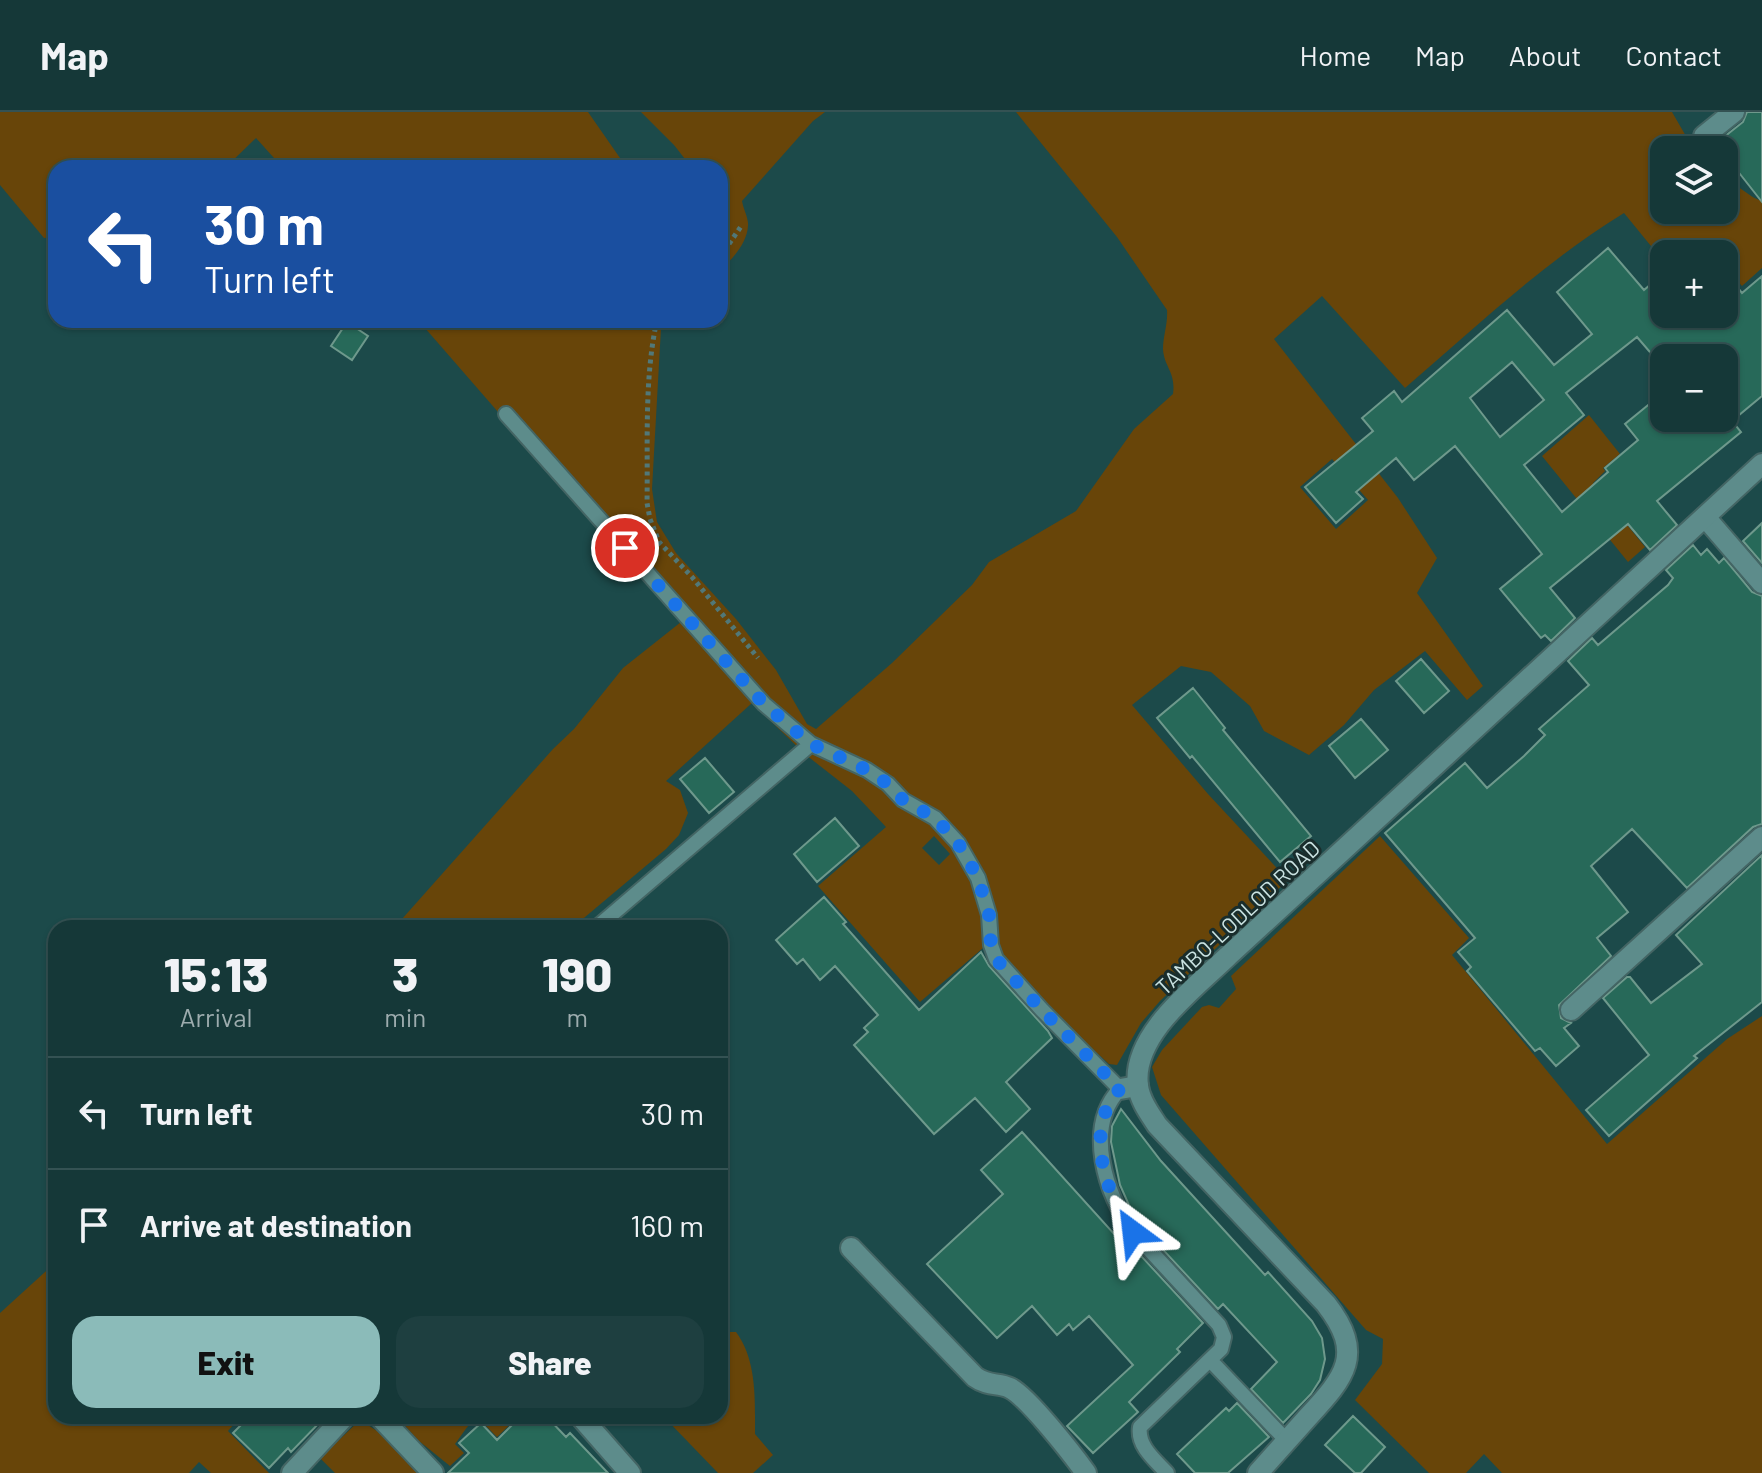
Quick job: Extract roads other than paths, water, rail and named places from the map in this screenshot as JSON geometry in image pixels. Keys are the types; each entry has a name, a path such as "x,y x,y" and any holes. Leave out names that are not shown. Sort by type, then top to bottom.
{"street":[{"path":"1704,136 1734,112"},
{"name":"TAMBO-LODLOD ROAD","path":"1129,1088 1148,1042 1177,1006 1762,464"},
{"path":"1705,517 1762,583"},
{"path":"1571,1010 1762,837"},
{"path":"1129,1088 1165,1136 1326,1304 1341,1326 1347,1350 1341,1379 1258,1473"},
{"path":"851,1248 975,1377 984,1383 1009,1387 1017,1394 1086,1473"},
{"path":"292,1473 338,1424"},
{"path":"387,1424 433,1473"},
{"path":"587,1424 630,1473"}],"lane":[{"path":"506,414 764,704 811,744 878,777 903,800 935,818 958,843 978,878 989,915 991,945 996,959 1042,1010 1129,1088 1110,1100 1100,1130 1112,1196 1133,1232 1222,1330 1223,1345 1140,1427 1139,1436 1145,1448 1167,1473"},
{"path":"605,920 811,744"},
{"path":"1210,1360 1287,1441"}]}
